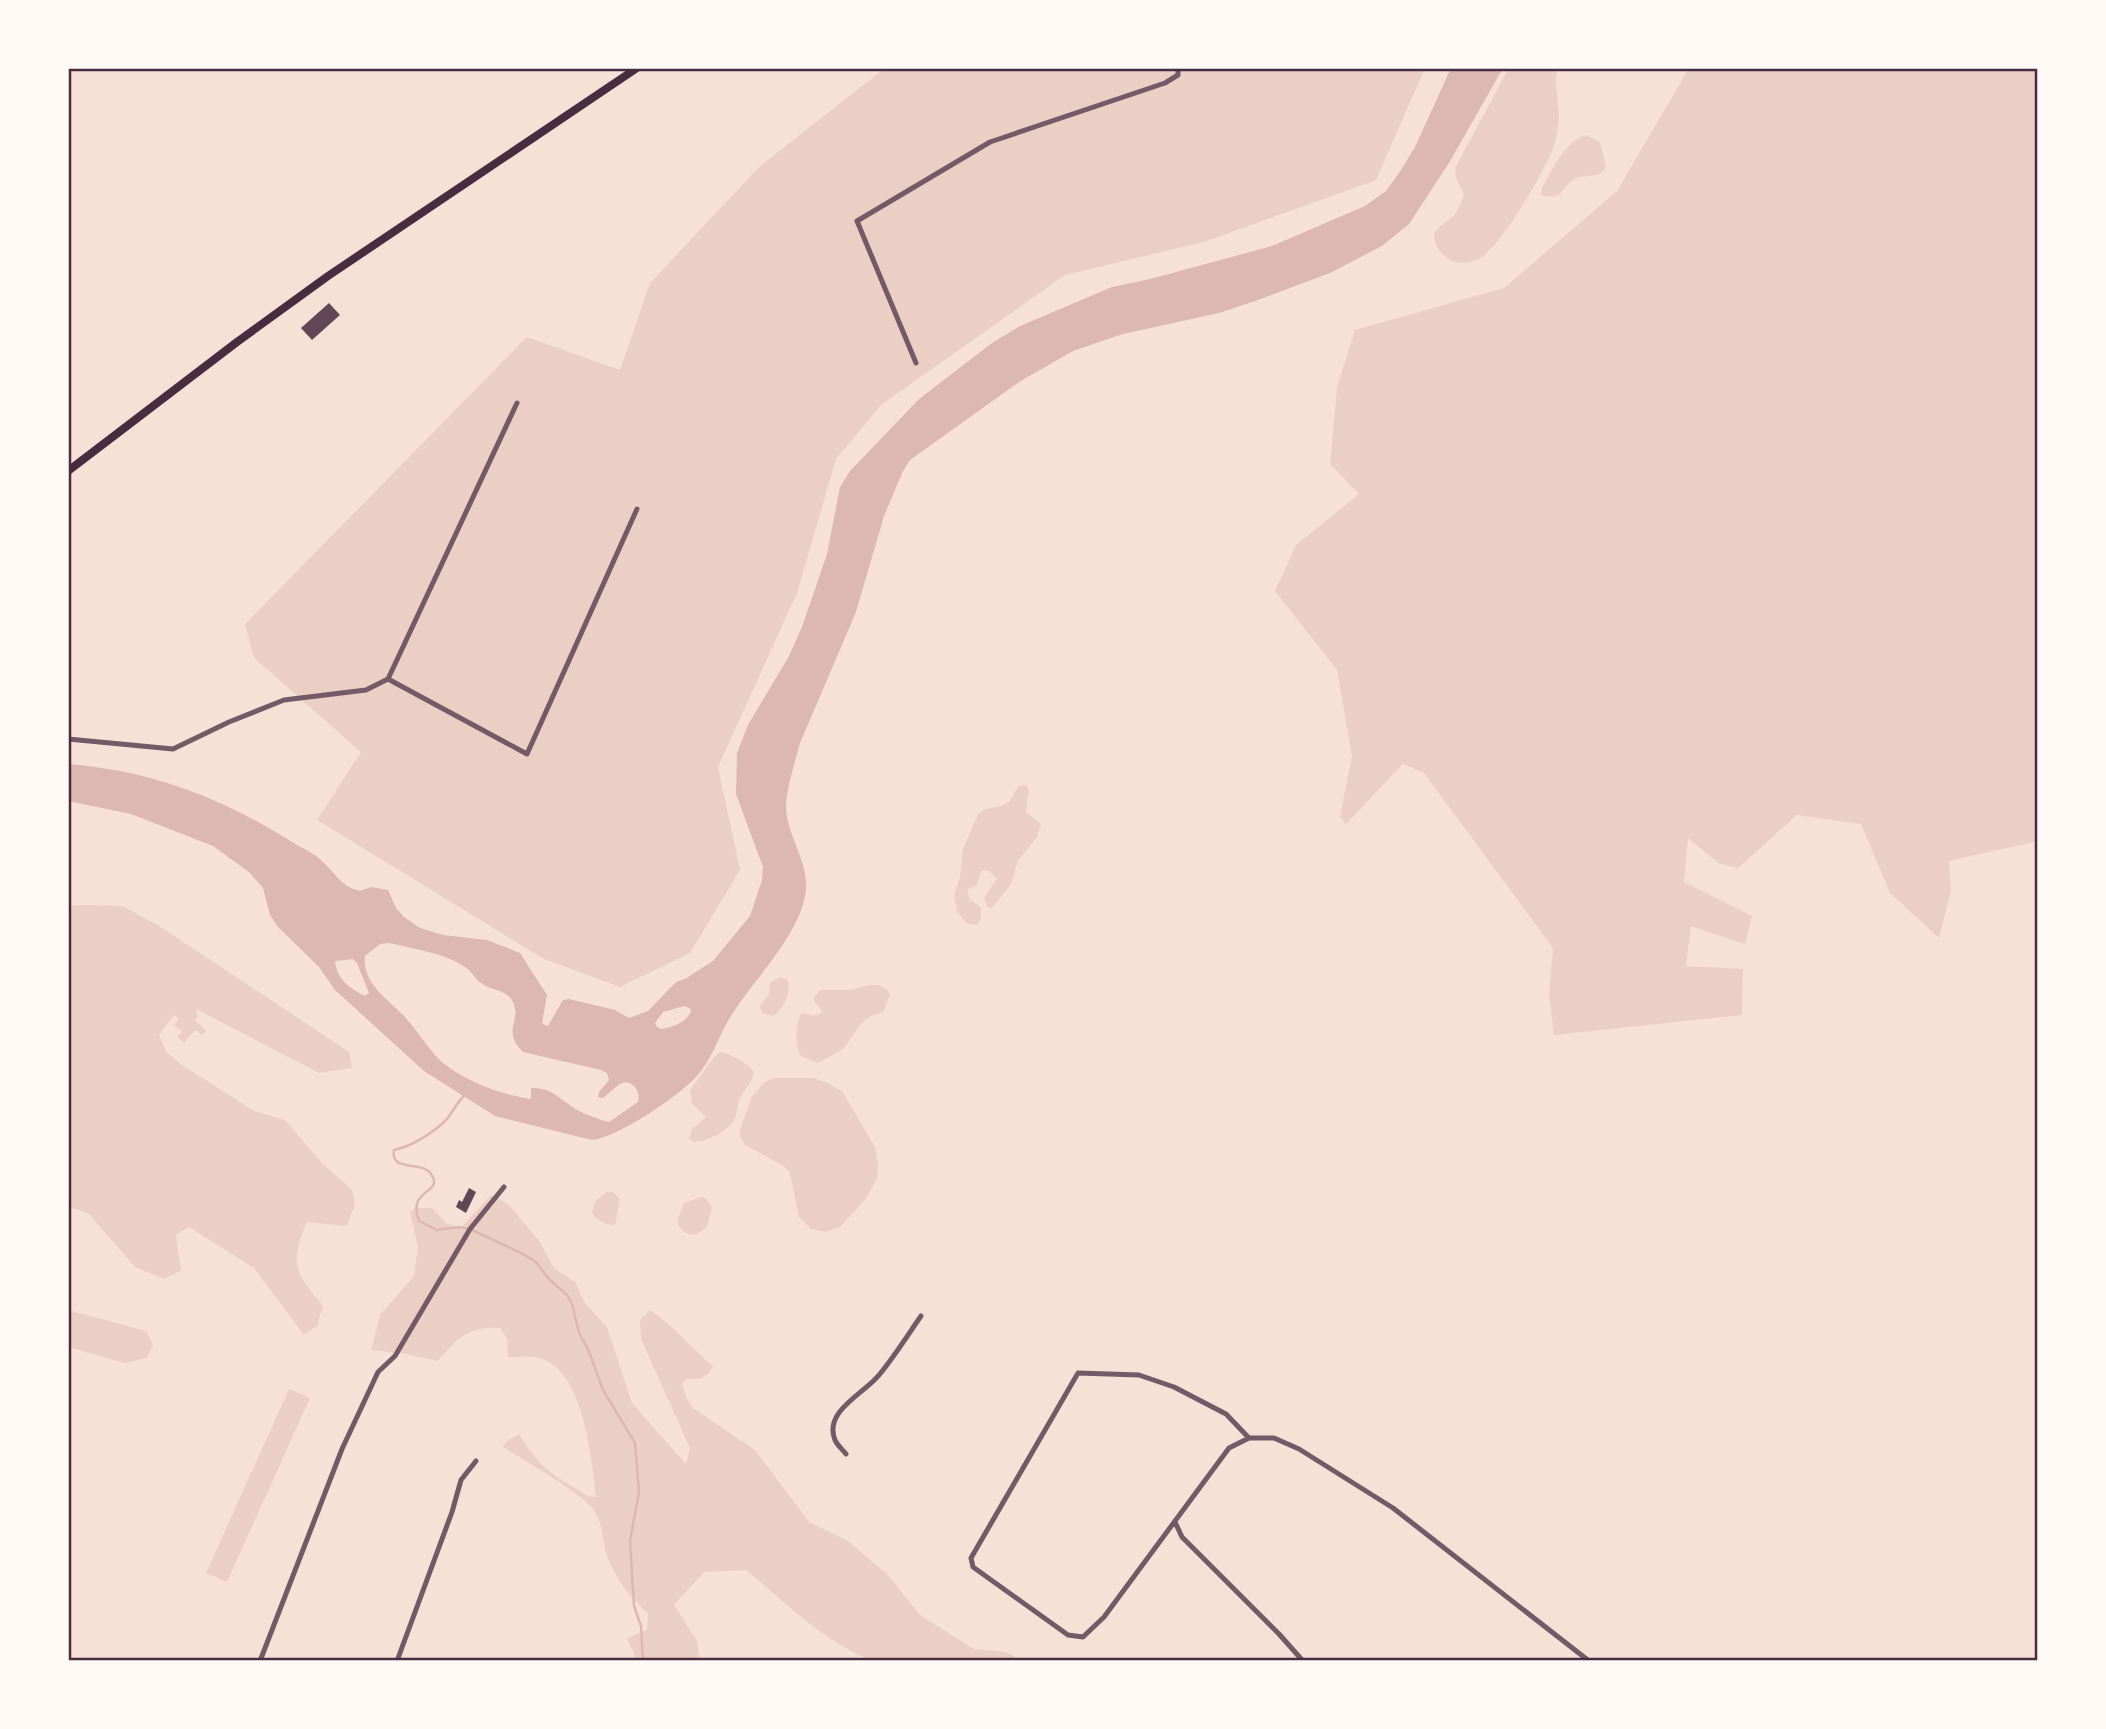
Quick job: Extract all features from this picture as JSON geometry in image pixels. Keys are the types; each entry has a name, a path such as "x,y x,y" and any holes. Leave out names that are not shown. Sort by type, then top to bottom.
{"main road":[{"path":"68,471 319,282 637,68"}],"street":[{"path":"916,363 858,221 990,142 1165,83 1178,75 1178,68"},
{"path":"68,739 173,749 284,700 366,690 388,679 517,403"},
{"path":"388,679 527,754 637,509"},
{"path":"260,1661 342,1450 378,1372 395,1356 470,1229 504,1187"},
{"path":"846,1454 835,1440 837,1416 851,1399 877,1377 921,1316"},
{"path":"1249,1438 1226,1414 1174,1387 1139,1375 1078,1373 971,1558 973,1567 1068,1635 1083,1637 1104,1617 1229,1448 1249,1438 1274,1438 1299,1449 1393,1508 1589,1661"},
{"path":"397,1661 452,1512 461,1480 476,1461"},
{"path":"1175,1522 1182,1537 1303,1661"}],"shaded area":[{"path":"885,68 1425,68 1376,180 1204,242 1065,275 881,405 836,459 797,593 718,767 740,870 690,953 620,987 544,959 317,820 361,752 254,658 245,624 527,337 620,370 650,283 760,166"},
{"path":"1451,68 1503,68 1449,163 1409,224 1382,246 1330,273 1258,300 1219,313 1123,334 1073,351 1019,382 910,460 884,516 856,612 800,743 792,774 786,806 787,816 806,878 802,906 795,924 728,1021 706,1064 696,1077 662,1105 616,1132 592,1140 495,1116 424,1071 335,990 319,967 278,927 270,915 263,888 249,872 213,846 131,814 68,801 68,764 130,773 188,790 243,814 311,853 348,886 360,891 371,887 388,890 396,908 420,928 443,935 487,940 520,953 547,995 542,1023 545,1025 548,1026 563,1000 569,999 615,1010 629,1018 648,1011 676,982 713,961 750,916 762,880 763,867 736,794 737,753 748,725 789,656 802,627 827,554 840,487 850,471 919,399 992,343 1020,326 1112,287 1272,246 1365,206 1386,191 1415,147","holes":["390,943 427,951 462,965 482,984 511,998 515,1009 513,1038 523,1052 601,1070 607,1073 609,1080 598,1097 603,1098 622,1083 630,1083 636,1088 638,1102 609,1122 572,1107 546,1090 531,1088 531,1099 519,1097 479,1084 454,1071 434,1054 367,974 365,956 380,944","353,959 369,993 365,996 345,982 336,967 335,961","684,1006 691,1011 674,1026 661,1029 655,1023 663,1012"]},
{"path":"1509,68 1558,68 1556,82 1559,120 1555,143 1537,182 1491,249 1479,259 1466,263 1456,262 1441,252 1434,235 1460,205 1464,194 1456,178 1455,168"},
{"path":"1689,68 2038,68 2038,841 1949,861 1951,890 1939,938 1890,893 1861,824 1797,815 1738,868 1718,863 1688,838 1684,882 1752,916 1745,944 1691,926 1686,966 1743,969 1742,1015 1554,1035 1549,994 1553,948 1424,773 1403,764 1346,824 1340,817 1352,756 1337,670 1275,591 1296,545 1359,494 1330,464 1337,387 1355,330 1504,288 1617,191"},
{"path":"1586,135 1600,142 1606,167 1603,171 1575,179 1558,195 1541,195 1542,188 1565,150 1578,138"},
{"path":"1022,785 1027,786 1029,791 1026,812 1041,824 1037,837 1018,861 1011,884 992,908 988,908 984,898 997,879 988,870 981,871 977,885 968,889 968,896 981,908 981,919 976,925 966,923 957,911 954,895 960,877 963,849 978,814 985,809 1009,802"},
{"path":"68,906 122,906 158,925 349,1052 352,1068 319,1073 196,1009 198,1016 195,1020 206,1030 202,1035 195,1030 184,1043 177,1037 182,1032 174,1025 179,1019 174,1015 159,1034 166,1052 182,1065 254,1111 285,1120 323,1164 352,1190 355,1204 347,1226 307,1222 301,1237 298,1267 306,1285 323,1306 317,1326 304,1335 254,1268 189,1227 176,1235 181,1271 164,1279 135,1267 89,1214 68,1206"},
{"path":"781,977 788,980 789,985 784,1004 774,1016 762,1013 760,1006 769,994 770,982"},
{"path":"879,985 888,990 890,995 883,1012 869,1017 843,1049 818,1063 801,1056 797,1041 799,1018 801,1013 815,1016 820,1014 822,1011 814,997 820,990 850,990"},
{"path":"720,1052 744,1062 754,1072 753,1076 741,1096 732,1123 717,1135 693,1142 689,1138 692,1129 706,1117 692,1104 690,1090"},
{"path":"774,1078 813,1078 842,1091 875,1147 877,1178 865,1200 840,1227 826,1232 811,1229 799,1217 790,1173 784,1166 745,1145 740,1137 740,1129 752,1096 765,1082"},
{"path":"606,1192 613,1192 620,1199 615,1225 602,1222 592,1212 595,1202"},
{"path":"491,1195 508,1204 540,1242 554,1268 575,1282 585,1303 607,1327 632,1403 686,1464 690,1448 641,1339 640,1320 650,1310 713,1366 703,1378 687,1378 682,1384 693,1408 755,1450 809,1522 848,1541 886,1573 920,1615 974,1649 1006,1652 1022,1661 873,1661 822,1633 746,1570 704,1572 674,1605 697,1641 700,1661 637,1661 627,1638 647,1630 648,1613 629,1594 614,1572 607,1556 597,1515 576,1494 503,1447 507,1441 519,1434 534,1456 549,1471 589,1496 596,1497 584,1422 570,1385 560,1371 538,1358 508,1357 507,1339 500,1328 480,1329 464,1335 438,1361 371,1350 380,1315 414,1276 418,1247 410,1213 415,1208 432,1208 446,1223 461,1228"},
{"path":"701,1197 712,1207 707,1227 696,1235 690,1234 682,1229 677,1221 684,1203"},
{"path":"68,1310 146,1331 153,1345 147,1358 125,1363 68,1347"},
{"path":"289,1389 310,1398 227,1582 206,1573"}],"building":[{"path":"329,303 340,315 312,340 301,328"},
{"path":"469,1188 476,1192 466,1213 456,1207 459,1200 462,1202"}],"waterway":[{"path":"464,1096 443,1123 420,1140 394,1150 394,1157 402,1164 427,1170 434,1180 433,1185 417,1203 419,1221 437,1230 459,1227 470,1229 523,1254 536,1262 549,1279 568,1296 572,1304 579,1333 603,1390 635,1443 639,1492 630,1541 634,1606 641,1626 643,1661"}]}
